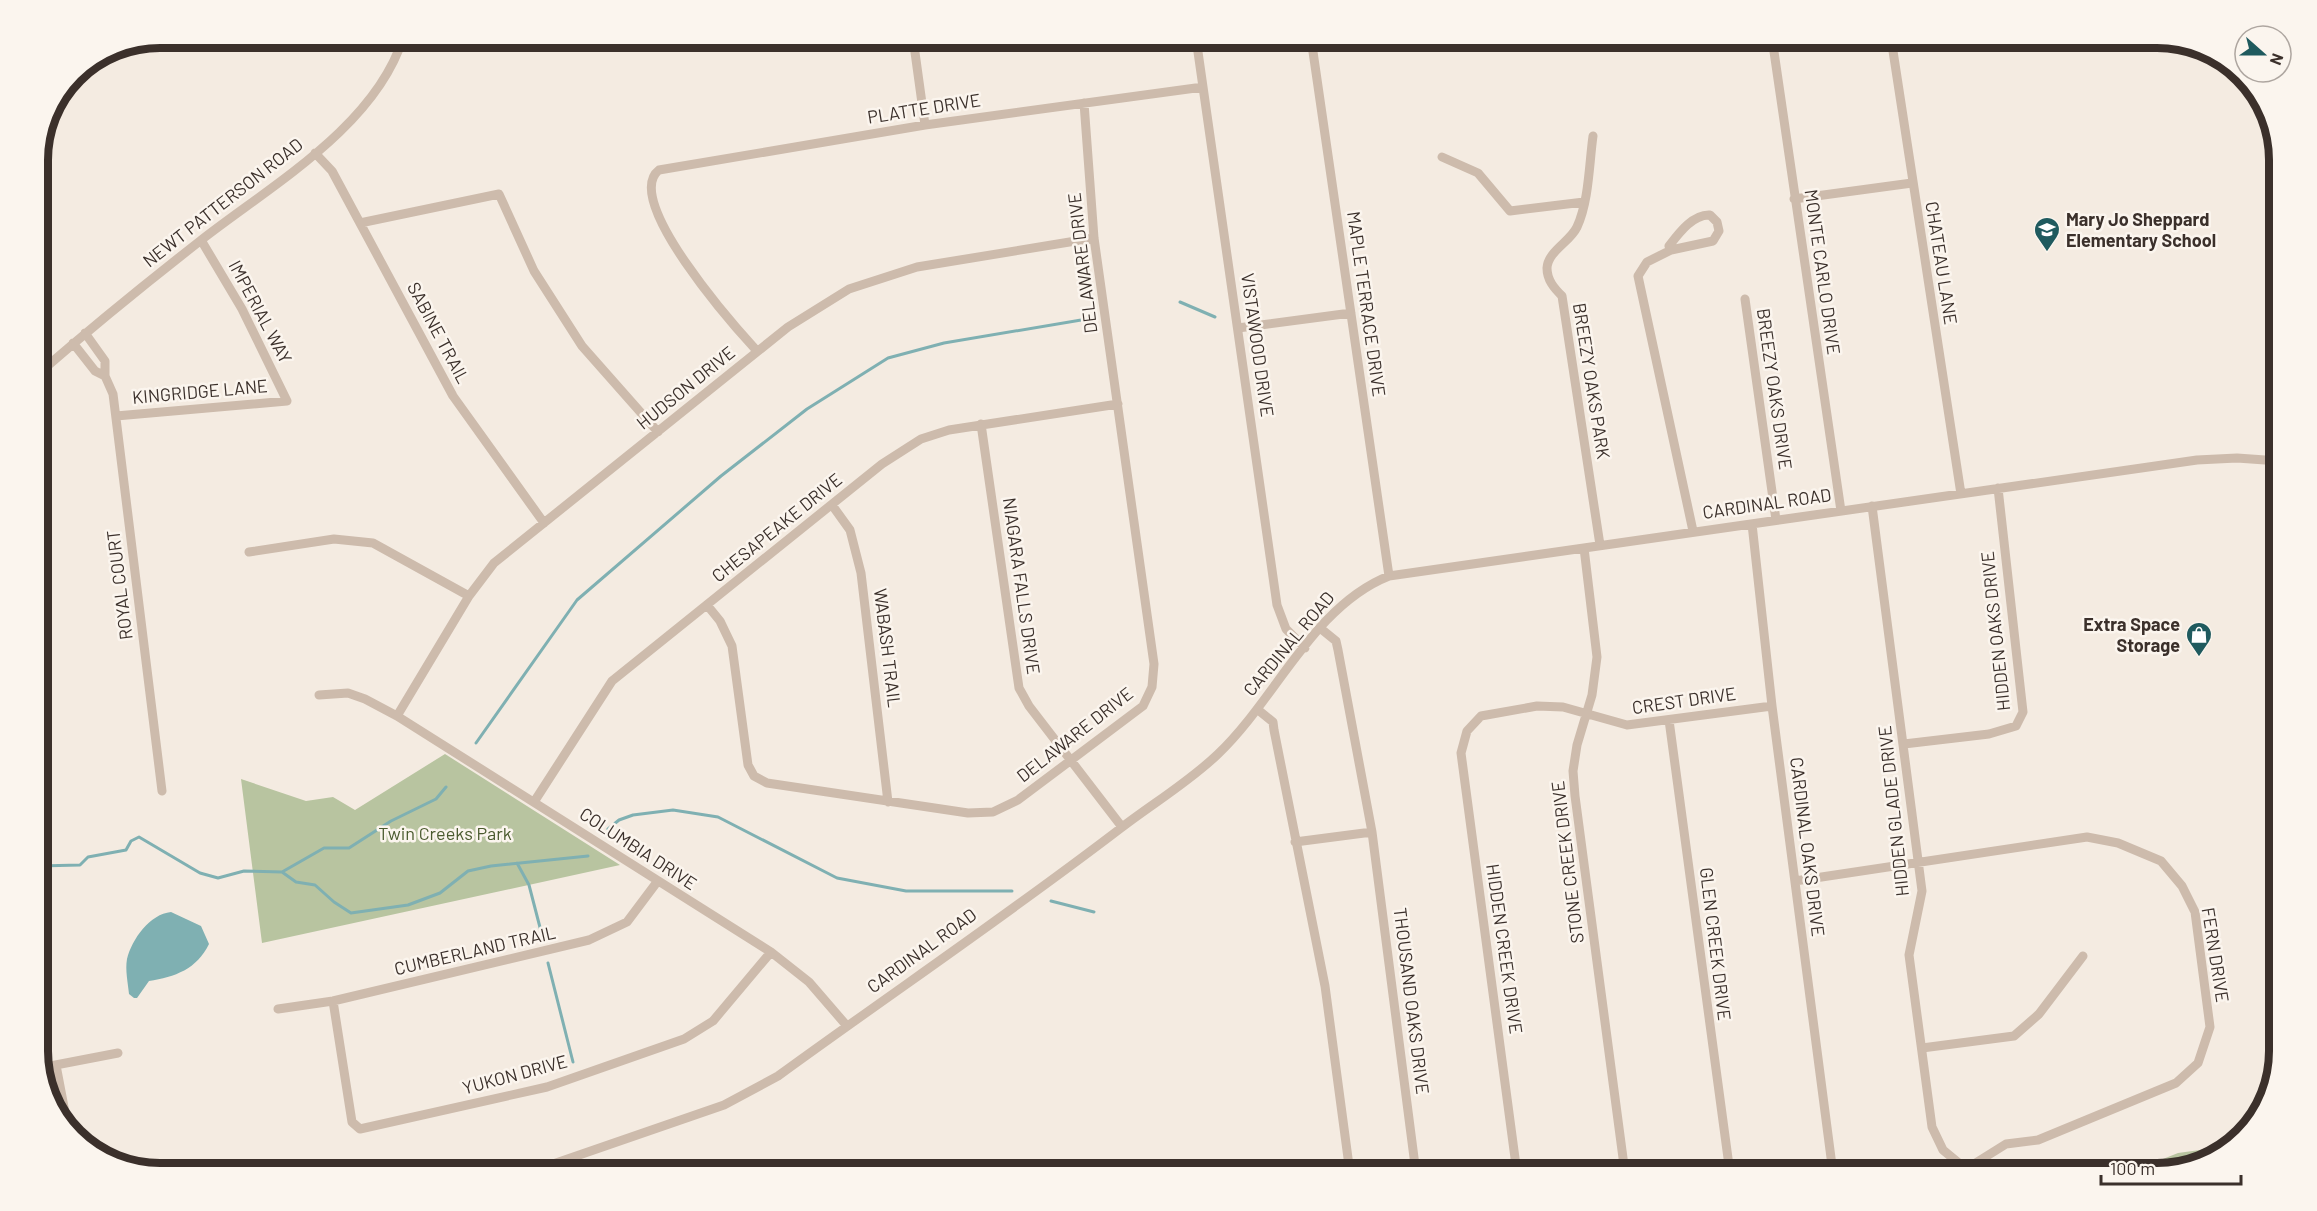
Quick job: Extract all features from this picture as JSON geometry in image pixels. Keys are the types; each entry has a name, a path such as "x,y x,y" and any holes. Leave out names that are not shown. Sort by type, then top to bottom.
{"street":[{"name":"NEWT PATTERSON ROAD","path":"48,365 201,240 315,153 370,99 398,48"},
{"path":"914,48 925,125"},
{"name":"VISTAWOOD DRIVE","path":"1197,48 1277,605 1286,629 1305,648"},
{"name":"MAPLE TERRACE DRIVE","path":"1312,48 1389,576"},
{"name":"MONTE CARLO DRIVE","path":"1773,48 1841,511"},
{"name":"CHATEAU LANE","path":"1892,48 1961,494"},
{"name":"PLATTE DRIVE","path":"757,351 692,272 669,238 652,192 654,174 659,170 925,125 1203,87"},
{"name":"DELAWARE DRIVE","path":"707,605 720,621 732,646 748,765 754,776 767,783 968,813 993,812 1018,800 1143,706 1149,697 1154,675 1094,238 1084,103"},
{"name":"BREEZY OAKS PARK","path":"1593,136 1584,202 1575,231 1553,254 1547,268 1550,283 1562,296 1600,545"},
{"name":"SABINE TRAIL","path":"315,153 332,171 453,396 544,523"},
{"path":"1442,157 1478,173 1510,211 1584,202"},
{"path":"1794,199 1912,183"},
{"path":"360,222 499,194 534,271 582,346 658,432"},
{"path":"1671,250 1669,246 1696,219 1710,215 1717,222 1719,231 1713,241 1671,250 1647,262 1638,276 1693,531"},
{"name":"HUDSON DRIVE","path":"397,716 468,596 494,563 757,351 818,306 849,289 917,267 1094,238"},
{"name":"IMPERIAL WAY","path":"201,240 242,309 287,401"},
{"name":"BREEZY OAKS DRIVE","path":"1745,299 1776,520"},
{"path":"1238,328 1351,313"},
{"name":"ROYAL COURT","path":"86,333 105,361 105,376 113,394 162,791"},
{"name":"ROYAL COURT","path":"73,343 95,371 105,376"},
{"name":"KINGRIDGE LANE","path":"116,416 287,401"},
{"name":"CHESAPEAKE DRIVE","path":"534,802 612,681 882,464 921,439 981,424 1118,404"},
{"name":"NIAGARA FALLS DRIVE","path":"981,424 1019,688 1029,706 1122,827"},
{"name":"CARDINAL ROAD","path":"556,1163 741,1098 778,1076 1218,755 1320,628 1360,589 1389,576 2198,460 2237,458 2269,460"},
{"name":"HIDDEN OAKS DRIVE","path":"1904,744 2010,729 2016,726 2021,718 2023,712 1998,488"},
{"name":"WABASH TRAIL","path":"832,505 850,530 861,573 888,802"},
{"name":"HIDDEN GLADE DRIVE","path":"1872,506 1920,862 1922,891 1909,954 1932,1126 1943,1150 1957,1163"},
{"name":"CARDINAL OAKS DRIVE","path":"1752,524 1772,706 1832,1163"},
{"path":"249,552 352,538 373,543 468,596"},
{"name":"STONE CREEK DRIVE","path":"1584,548 1598,657 1596,677 1577,745 1574,771 1575,796 1624,1163"},
{"name":"THOUSAND OAKS DRIVE","path":"1320,628 1336,641 1372,832 1415,1163"},
{"name":"COLUMBIA DRIVE","path":"319,695 348,693 397,716 771,952 809,982 847,1026"},
{"name":"CREST DRIVE","path":"1467,731 1481,716 1537,706 1563,707 1627,726 1772,706"},
{"path":"1257,709 1272,722 1324,986 1349,1163"},
{"name":"GLEN CREEK DRIVE","path":"1669,720 1729,1163"},
{"name":"HIDDEN CREEK DRIVE","path":"1467,731 1461,753 1516,1163"},
{"path":"1295,842 1372,832"},
{"name":"FERN DRIVE","path":"1795,881 2087,837 2118,843 2161,861 2182,885 2195,912 2210,1027 2198,1063 2176,1083 2038,1140 2006,1144 1977,1163"},
{"name":"CUMBERLAND TRAIL","path":"278,1009 333,1001 589,940 627,922 657,882"},
{"name":"YUKON DRIVE","path":"333,1001 352,1122 360,1129 547,1088 684,1039 713,1021 771,952"},
{"path":"1922,1047 2014,1035 2039,1014 2083,956"},
{"path":"49,1066 118,1053"},
{"path":"56,1065 64,1109"}],"green space":[{"name":"Twin Creeks Park","path":"445,754 620,865 262,943 241,779 306,801 333,797 355,810"},
{"path":"2213,1148 2186,1159 2153,1163 2178,1153"}],"water":[{"path":"171,912 201,926 209,944 192,966 168,977 149,981 137,998 134,998 129,994 127,976 126,963 129,951 149,922"}],"waterway":[{"path":"1180,302 1215,317"},
{"path":"476,743 577,600 721,476 807,409 888,358 944,343 1093,318"},
{"path":"282,872 324,848 349,848 391,821 436,799 446,787"},
{"path":"608,829 619,820 633,815 673,810 718,817 837,878 906,891 1012,891"},
{"path":"48,866 80,865 88,857 126,850 131,841 139,837 200,873 218,878 244,871 282,872 296,882 315,885 351,913 408,905 440,893 468,871 491,866 588,856"},
{"path":"517,863 529,885 543,939"},
{"path":"1051,901 1094,912"},
{"path":"548,963 573,1062"}],"place":[{"name":"Mary Jo Sheppard Elementary School","path":"2047,253"},
{"name":"Extra Space Storage","path":"2199,658"}]}
